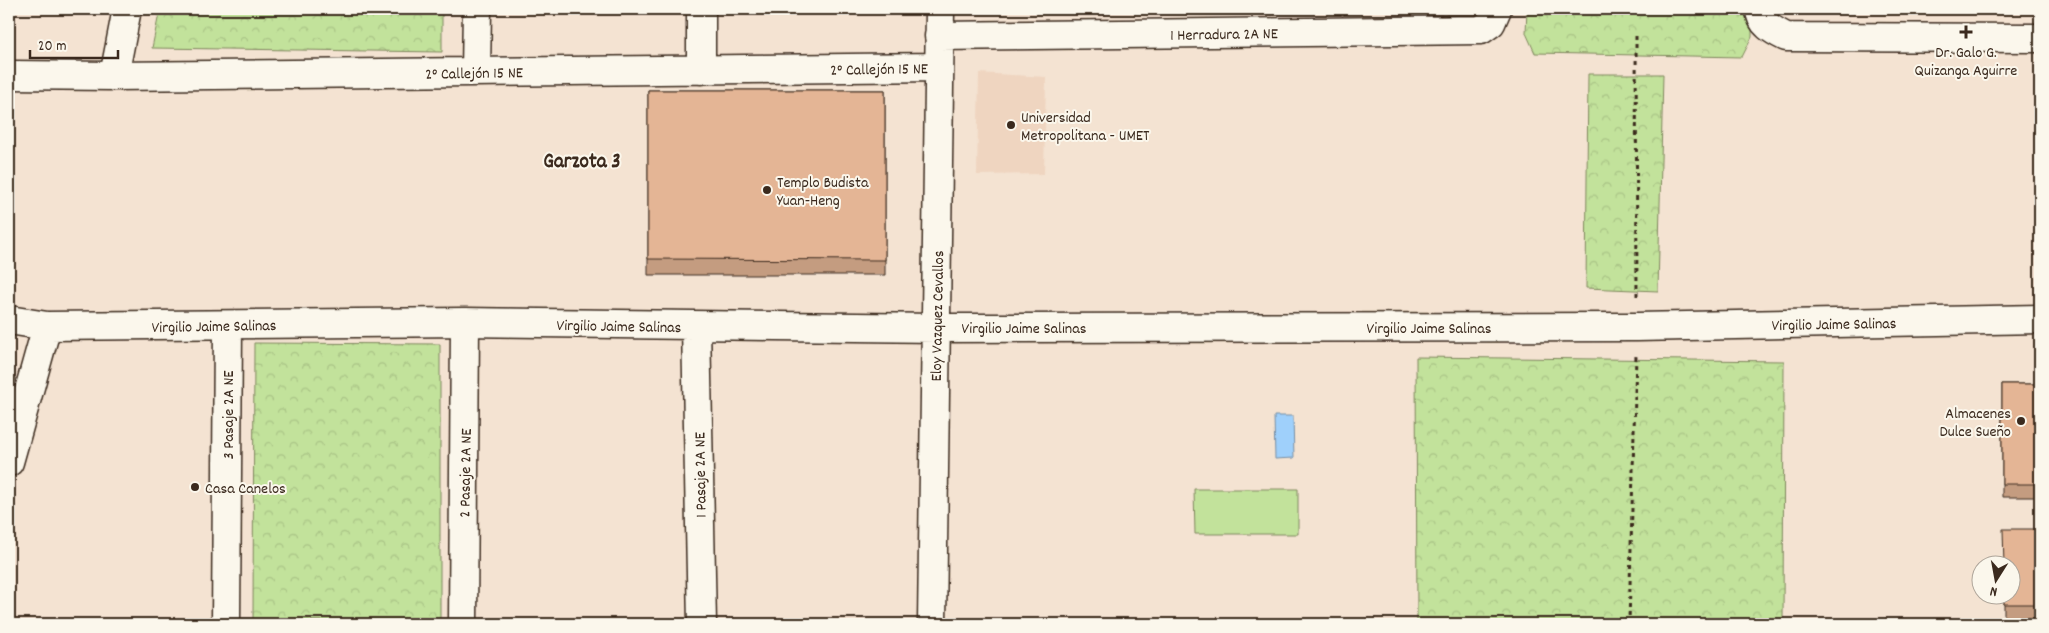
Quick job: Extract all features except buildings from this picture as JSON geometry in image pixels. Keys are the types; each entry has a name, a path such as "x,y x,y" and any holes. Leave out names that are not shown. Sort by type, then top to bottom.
{"street":[{"path":"114,76 127,9"},
{"path":"476,72 477,9"},
{"path":"700,70 701,9"},
{"name":"Eloy Vazquez Cevallos","path":"932,624 940,9"},
{"name":"1 Herradura 2A NE","path":"939,36 1481,30 1491,23 1497,9"},
{"path":"1760,9 1760,14 1769,28 1786,37 2040,38"},
{"name":"2° Callejón 15 NE","path":"9,75 114,76 939,67"},
{"name":"Virgilio Jaime Salinas","path":"9,320 47,326 465,322 936,328 1637,327 2040,319"},
{"name":"2 Pasaje 2A NE","path":"462,624 465,322"},
{"name":"3 Pasaje 2A NE","path":"226,624 228,325"},
{"path":"9,462 47,326"},
{"name":"1 Pasaje 2A NE","path":"696,326 702,624"}],"shaded area":[{"name":"Universidad Metropolitana - UMET","path":"979,73 1046,77 1044,174 977,175"}],"green space":[{"path":"160,9 442,9 442,52 152,48"},
{"path":"1527,9 1752,9 1752,37 1742,57 1535,53 1526,33"},
{"path":"1588,74 1663,74 1658,291 1586,288"},
{"path":"254,343 440,344 440,622 253,620"},
{"path":"1416,357 1784,361 1783,624 1417,623"},
{"path":"1194,489 1298,489 1298,534 1195,534"}],"water":[{"path":"1274,416 1293,416 1294,458 1275,459"}],"place":[{"name":"Dr. Galo G. Quizanga Aguirre","path":"1966,32"},
{"name":"Universidad Metropolitana - UMET","path":"1011,125"},
{"name":"Templo Budista Yuan-Heng","path":"767,190"},
{"name":"Almacenes Dulce Sueño","path":"2021,421"},
{"name":"Casa Canelos","path":"195,487"}],"district":[{"name":"Garzota 3","path":"582,160"}]}
